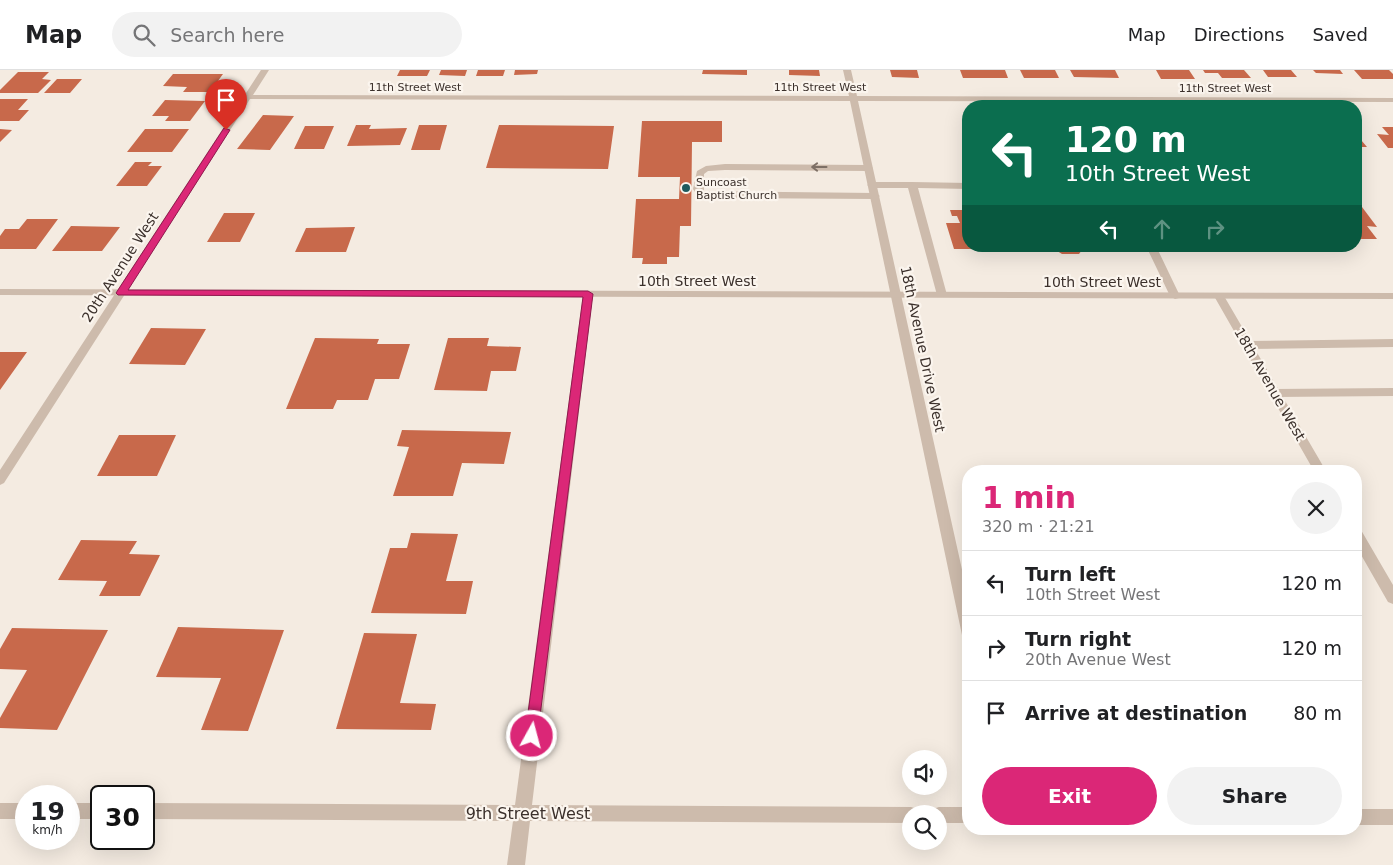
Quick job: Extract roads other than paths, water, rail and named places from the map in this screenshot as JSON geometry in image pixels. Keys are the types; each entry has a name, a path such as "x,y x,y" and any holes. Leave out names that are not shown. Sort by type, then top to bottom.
{"street":[{"name":"20th Avenue West","path":"0,480 266,70"},
{"name":"18th Avenue Drive West","path":"847,70 962,602"},
{"name":"11th Street West","path":"248,98 854,99 962,102"},
{"name":"11th Street West","path":"1362,100 1393,100"},
{"path":"868,168 725,167 706,169 700,173 698,189 700,193 708,195 873,190 912,185 962,186"},
{"path":"912,185 942,295"},
{"path":"1155,252 1175,296"},
{"name":"10th Street West","path":"0,292 1393,296"},
{"path":"516,865 588,294"},
{"name":"18th Avenue West","path":"1220,296 1317,465"},
{"path":"1248,345 1393,343"},
{"path":"1275,393 1393,392"},
{"path":"1362,544 1393,598"},
{"path":"0,811 15,811"},
{"name":"9th Street West","path":"155,811 902,815"},
{"path":"947,815 962,815"},
{"path":"1362,817 1393,817"}],"place":[{"name":"Suncoast Baptist Church","path":"686,188"}]}
